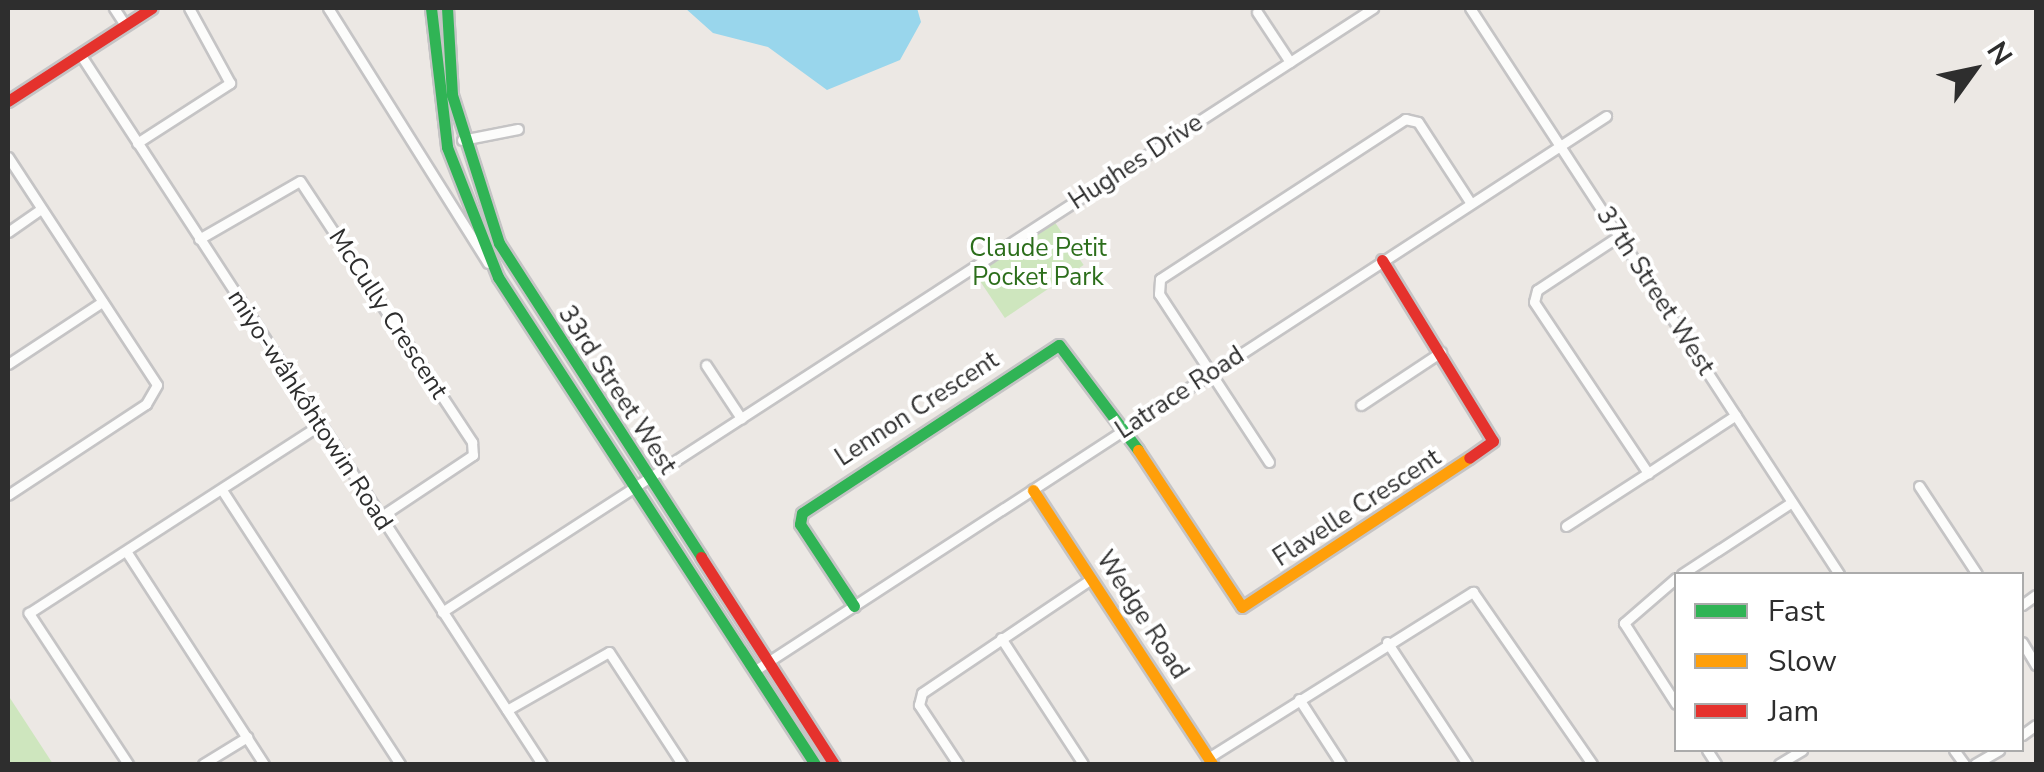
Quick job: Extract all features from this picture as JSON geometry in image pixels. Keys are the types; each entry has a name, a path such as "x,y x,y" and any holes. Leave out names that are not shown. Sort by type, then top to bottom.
{"street":[{"path":"114,8 125,24"},
{"path":"8,101 152,8"},
{"path":"137,143 230,83 189,8"},
{"name":"33rd Street West","path":"328,8 498,277 834,764"},
{"name":"33rd Street West","path":"431,8 447,147 498,277"},
{"name":"33rd Street West","path":"447,8 462,140 514,272 754,671 815,764"},
{"name":"Hughes Drive","path":"442,612 1373,8"},
{"name":"37th Street West","path":"1470,8 1838,572"},
{"path":"1258,12 1290,62"},
{"name":"miyo-wâhkôhtowin Road","path":"80,54 542,764"},
{"name":"Latrace Road","path":"754,671 1606,116"},
{"path":"1268,462 1159,294 1163,275 1405,119 1418,122 1470,202"},
{"path":"462,140 518,128"},
{"path":"8,157 157,385 152,398 8,494"},
{"name":"McCully Crescent","path":"199,239 300,180 472,442 473,455 380,517"},
{"path":"8,232 41,210"},
{"path":"1619,236 1538,290 1534,302 1648,472"},
{"name":"Flavelle Crescent","path":"1124,430 1236,604 1248,606 1491,446 1491,426 1382,260"},
{"path":"8,364 102,302"},
{"name":"Lennon Crescent","path":"854,606 800,524 802,514 1053,346 1074,354 1124,430"},
{"path":"1362,405 1442,352"},
{"path":"706,364 741,418"},
{"path":"1566,526 1736,415"},
{"path":"128,764 28,613 320,425"},
{"path":"1920,486 1976,572"},
{"path":"222,490 400,764"},
{"name":"Wedge Road","path":"1033,490 1210,761"},
{"path":"1685,572 1792,502"},
{"path":"126,551 264,764"},
{"path":"958,764 919,698 1092,579"},
{"path":"1674,580 1624,623 1674,701"},
{"path":"1210,761 1387,642 1473,592 1592,764"},
{"path":"1001,638 1084,764"},
{"path":"1387,642 1467,764"},
{"path":"507,710 609,652 682,764"},
{"path":"1299,699 1342,764"},
{"path":"204,764 246,737"}],"green space":[{"name":"Claude Petit Pocket Park","path":"1054,221 1084,265 1005,318 975,274"},
{"path":"8,695 53,764 10,764"}],"water":[{"path":"685,8 917,8 921,22 900,60 827,90 768,47 713,33"}],"traffic: fast":[{"path":"431,8 447,147 498,277 815,764"},
{"path":"447,8 452,95 499,243 701,557"},
{"path":"854,606 800,524 802,513 1059,345 1138,450"}],"traffic: slow":[{"path":"1138,450 1242,607 1469,458"},
{"path":"1033,490 1212,764"}],"traffic: jam":[{"path":"8,101 152,8"},
{"path":"1382,260 1493,441 1469,458"},
{"path":"701,557 834,764"}]}
